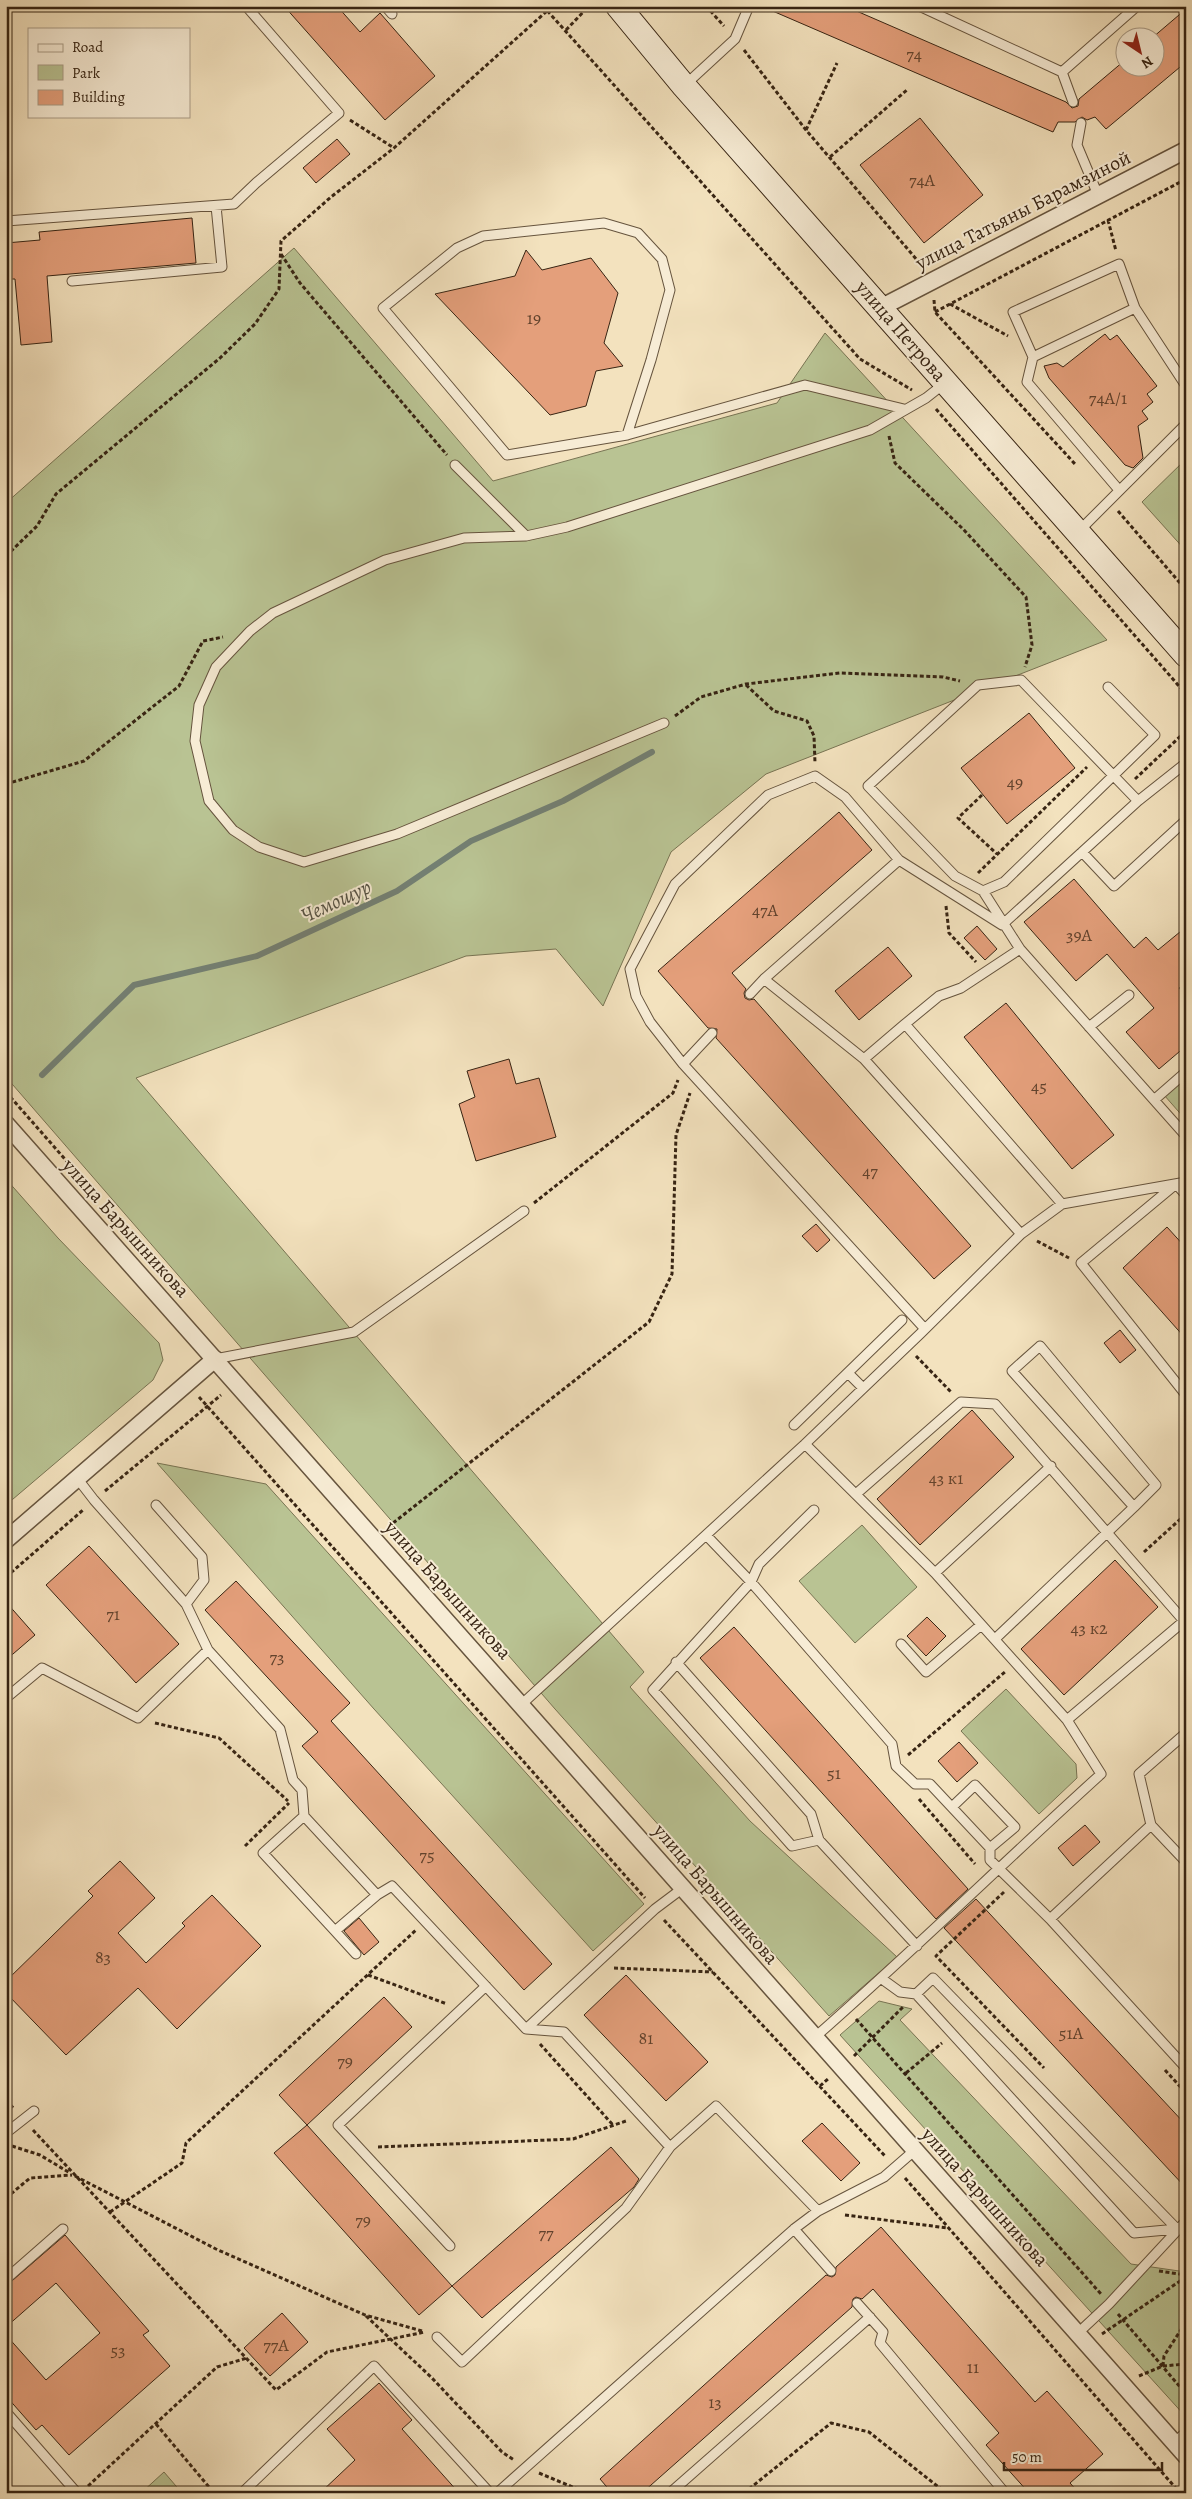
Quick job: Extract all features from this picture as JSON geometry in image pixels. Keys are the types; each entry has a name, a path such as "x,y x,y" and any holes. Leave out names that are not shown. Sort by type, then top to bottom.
{"main road":[{"name":"улица Петрова","path":"618,6 684,86 1186,655"}],"street":[{"name":"улица Татьяны Барамзиной","path":"880,308 1186,150"},
{"name":"улица Барышникова","path":"6,1124 522,1704 814,2038 1082,2338 1180,2437 1186,2456"},
{"path":"6,1540 215,1359"}],"lane":[{"path":"6,221 234,204 339,113 246,6"},
{"path":"385,6 392,14"},
{"path":"684,86 735,39 749,6"},
{"path":"919,6 1062,72 1074,102"},
{"path":"1062,72 1137,6"},
{"path":"1081,122 1076,145 1098,195"},
{"path":"72,280 222,267 216,206"},
{"path":"627,435 651,360 670,290 662,259 638,233 604,223 483,236 457,248 383,308 507,455 627,435 805,385 904,409"},
{"path":"1119,490 1026,382 1033,357 1013,312 1120,264 1136,308 1186,386"},
{"path":"1033,357 1136,308"},
{"path":"664,723 397,834 304,862 258,847 233,830 209,801 195,741 199,705 216,667 250,630 273,613 386,560 464,538 526,536 567,527 870,430 926,398 946,382"},
{"path":"1078,532 1186,424"},
{"path":"455,466 526,536"},
{"path":"1138,802 1021,680 978,685 868,786 954,876 983,891 1002,925 1020,949 1186,1136"},
{"path":"983,891 1004,882 1155,735 1108,687"},
{"path":"1002,925 1138,802 1186,763"},
{"path":"925,1329 683,1064 650,1022 636,996 630,969 675,884 768,795 816,776 844,797 900,860 1002,925"},
{"path":"1082,852 1114,886 1186,820"},
{"path":"750,994 764,979 900,860"},
{"path":"864,1059 938,996 961,988 1020,949"},
{"path":"764,979 864,1059 1021,1234"},
{"path":"1089,1027 1129,994"},
{"path":"905,1024 1062,1204"},
{"path":"683,1064 712,1033"},
{"path":"1154,1100 1186,1072"},
{"path":"522,1704 804,1444 925,1329 1021,1234 1062,1204 1186,1182"},
{"path":"1176,1184 1186,1195"},
{"path":"1176,1184 1081,1263 1186,1395"},
{"path":"215,1359 354,1332 524,1211"},
{"path":"794,1425 902,1320"},
{"path":"995,1639 1108,1532 1134,1507 1156,1485 1040,1346 1012,1371 1134,1507"},
{"path":"848,1373 862,1388"},
{"path":"856,1494 961,1402 995,1404 1051,1466 1184,1621 1068,1720"},
{"path":"804,1444 935,1574 1016,1662 1068,1720 1101,1774 998,1868 882,1979 814,2038"},
{"path":"935,1574 1051,1466"},
{"path":"78,1478 94,1500 186,1604 208,1650 280,1730 293,1780 302,1790 304,1816 377,1895"},
{"path":"156,1505 202,1557 204,1580 186,1604"},
{"path":"814,1510 759,1564 751,1582 676,1662 653,1690 792,1846 819,1840"},
{"path":"706,1535 751,1582 892,1744 896,1766 915,1784 930,1784 990,1848 990,1860 1050,1920 1186,2068"},
{"path":"901,1644 926,1672 982,1625"},
{"path":"6,1698 42,1668 138,1718 208,1650"},
{"path":"676,1662 811,1814 819,1840 917,1946"},
{"path":"1186,1733 1139,1774 1151,1825 1186,1862"},
{"path":"952,1807 975,1785 1015,1827 990,1848"},
{"path":"304,1816 263,1853 356,1954"},
{"path":"1050,1920 1151,1825"},
{"path":"335,1931 377,1895 392,1886 526,2029 564,2032 670,2147"},
{"path":"526,2029 655,1909 683,1888"},
{"path":"916,1994 933,1978 1177,2229"},
{"path":"882,1979 900,1992 916,1994 1134,2233 1177,2229"},
{"path":"450,2246 338,2124 486,1986"},
{"path":"437,2336 462,2362 626,2208 670,2147 716,2106 818,2211"},
{"path":"6,2134 34,2110"},
{"path":"497,2493 794,2229 818,2211 884,2176 915,2150"},
{"path":"1082,2338 1109,2304 1186,2220"},
{"path":"6,2279 63,2229"},
{"path":"794,2229 830,2271"},
{"path":"857,2303 882,2332 880,2343 1005,2493"},
{"path":"670,2493 870,2318"},
{"path":"242,2493 374,2366 490,2493"},
{"path":"6,2412 77,2493"}],"path":[{"path":"543,6 860,359 926,398 1186,694"},
{"path":"566,30 590,6"},
{"path":"706,6 735,39 806,130 934,280 935,312 1082,471"},
{"path":"6,556 37,526 56,494 220,358 255,324 279,289 282,241 331,197 394,148 547,11"},
{"path":"806,130 837,63"},
{"path":"830,157 908,89"},
{"path":"339,113 394,148"},
{"path":"935,312 1186,179"},
{"path":"1108,220 1120,264"},
{"path":"280,253 300,283 455,466"},
{"path":"949,304 1028,347"},
{"path":"885,420 896,463 964,530 1026,597 1032,645 1021,680"},
{"path":"1108,500 1186,590"},
{"path":"6,784 84,761 179,686 203,641 250,630"},
{"path":"664,723 701,697 746,684 840,673 943,677 978,685"},
{"path":"746,684 774,711 807,722 814,736 816,776"},
{"path":"1125,788 1186,731"},
{"path":"968,883 1096,758"},
{"path":"1078,763 1084,770"},
{"path":"982,795 958,818 997,854"},
{"path":"944,888 949,933 986,973"},
{"path":"524,1211 673,1093 683,1064"},
{"path":"374,1538 649,1322 672,1274 676,1136 695,1078"},
{"path":"1021,1234 1081,1263"},
{"path":"907,1346 961,1402"},
{"path":"6,1577 94,1500 236,1383"},
{"path":"186,1384 655,1909 895,2167 1180,2493"},
{"path":"1133,1562 1186,1514"},
{"path":"896,1766 1016,1662"},
{"path":"138,1718 219,1738 290,1803"},
{"path":"245,1846 302,1790"},
{"path":"1006,1891 936,1956 1046,2070"},
{"path":"110,2212 182,2163 186,2143 426,1922"},
{"path":"592,1967 713,1972"},
{"path":"368,1975 461,2009"},
{"path":"820,2086 874,2038 916,1994"},
{"path":"847,2009 906,2073 1186,2394"},
{"path":"526,2029 613,2125"},
{"path":"906,2073 952,2034"},
{"path":"1160,2064 1186,2093"},
{"path":"6,2100 73,2175 110,2212 276,2390 327,2352 425,2332"},
{"path":"360,2148 573,2139 641,2115"},
{"path":"6,2145 40,2155 73,2175 216,2249 364,2315 437,2336"},
{"path":"6,2198 30,2178 73,2175"},
{"path":"818,2211 949,2228"},
{"path":"1142,2268 1186,2276"},
{"path":"1082,2338 1124,2321 1186,2276"},
{"path":"364,2315 431,2377 502,2452 526,2468 587,2493"},
{"path":"1163,2366 1164,2356 1186,2322"},
{"path":"87,2486 216,2367 247,2358"},
{"path":"744,2493 832,2423 869,2432 946,2493"},
{"path":"156,2424 214,2493"}],"green space":[{"path":"294,248 493,481 777,403 825,333 1107,640 766,774 671,852 603,1006 556,949 466,956 136,1078 644,1672 630,1687 750,1821 897,1957 829,2016 555,1709 6,1077 6,503"},
{"path":"1186,459 1186,551 1142,502"},
{"path":"1186,1076 1186,1120 1164,1095"},
{"path":"6,1179 58,1238 159,1343 163,1360 153,1380 6,1505"},
{"path":"157,1463 266,1484 644,1904 593,1951 374,1709"},
{"path":"862,1525 917,1587 855,1643 799,1581"},
{"path":"1006,1689 1076,1764 1077,1778 1039,1814 961,1731"},
{"path":"879,2001 912,2009 900,2020 1131,2264 1186,2272 1186,2417 840,2035"},
{"path":"164,2472 182,2493 141,2493"}],"building":[{"path":"284,6 337,6 360,32 380,13 435,76 385,120"},
{"path":"761,6 845,6 1066,102 1072,108 1078,106 1079,99 1114,69 1114,78 1164,78 1164,28 1186,9 1186,62 1106,129 1095,117 1087,120 1082,117 1075,122 1058,122 1053,132"},
{"path":"920,118 983,195 924,243 860,165"},
{"path":"337,139 350,154 316,183 303,168"},
{"path":"192,218 196,263 47,276 52,342 21,345 15,279 6,279 6,243 40,240 39,232"},
{"path":"526,250 542,270 591,258 618,293 604,343 623,366 596,371 586,406 550,415 435,294 515,276"},
{"path":"1105,334 1110,340 1117,335 1157,386 1147,394 1153,402 1142,411 1148,419 1138,426 1143,458 1133,468 1125,465 1049,378 1044,366 1057,363 1063,367"},
{"path":"1029,713 1075,768 1007,824 961,768"},
{"path":"839,812 872,850 732,973 746,989 744,993 745,998 749,1000 754,999 971,1246 934,1279 716,1038 717,1029 708,1028 658,971"},
{"path":"1074,879 1134,948 1146,937 1158,950 1186,927 1186,982 1179,988 1186,996 1186,1046 1159,1069 1126,1032 1154,1008 1107,954 1076,981 1024,922"},
{"path":"977,926 997,949 985,960 964,938"},
{"path":"888,947 912,976 859,1020 835,991"},
{"path":"1006,1003 1114,1135 1072,1169 964,1037"},
{"path":"509,1059 516,1084 539,1078 556,1137 476,1161 459,1104 475,1097 467,1071"},
{"path":"816,1224 830,1240 817,1252 802,1236"},
{"path":"1167,1227 1186,1248 1186,1339 1123,1268"},
{"path":"1120,1330 1136,1350 1120,1363 1104,1343"},
{"path":"972,1410 1014,1457 920,1545 877,1499"},
{"path":"89,1546 179,1644 136,1683 46,1585"},
{"path":"1115,1560 1158,1607 1064,1695 1021,1649"},
{"path":"236,1581 350,1703 331,1721 552,1964 524,1990 302,1746 318,1732 205,1610"},
{"path":"6,1602 35,1635 6,1660"},
{"path":"927,1617 946,1636 926,1656 907,1636"},
{"path":"734,1627 968,1889 936,1919 700,1658"},
{"path":"959,1742 978,1763 957,1782 938,1761"},
{"path":"1085,1825 1100,1842 1073,1866 1058,1848"},
{"path":"120,1861 155,1898 118,1933 146,1963 185,1926 182,1923 212,1895 261,1946 177,2029 138,1988 66,2055 6,1993 6,1981 93,1896 88,1891"},
{"path":"976,1899 1186,2125 1186,2188 944,1928"},
{"path":"359,1918 379,1942 364,1955 344,1931"},
{"path":"626,1975 708,2062 666,2101 584,2015"},
{"path":"384,1997 412,2027 307,2125 279,2095"},
{"path":"822,2123 860,2163 841,2181 802,2141"},
{"path":"307,2125 452,2286 419,2315 274,2153"},
{"path":"611,2147 639,2179 634,2187 482,2318 452,2286"},
{"path":"881,2227 1035,2402 1047,2391 1103,2454 1070,2483 1079,2493 1029,2493 986,2445 999,2433 873,2289 862,2299 856,2297 853,2299 852,2307 642,2493 612,2493 600,2479 826,2275 832,2277 835,2275 836,2267"},
{"path":"65,2235 149,2331 143,2335 170,2366 69,2455 42,2425 36,2430 6,2396 6,2335 46,2380 100,2333 56,2283 6,2327 6,2286"},
{"path":"282,2313 308,2342 270,2376 244,2348"},
{"path":"379,2383 412,2420 402,2429 459,2493 320,2493 355,2460 327,2429"}],"waterway":[{"name":"Чемошур","path":"42,1075 134,985 257,956 397,891 471,841 563,801 652,752"}]}
